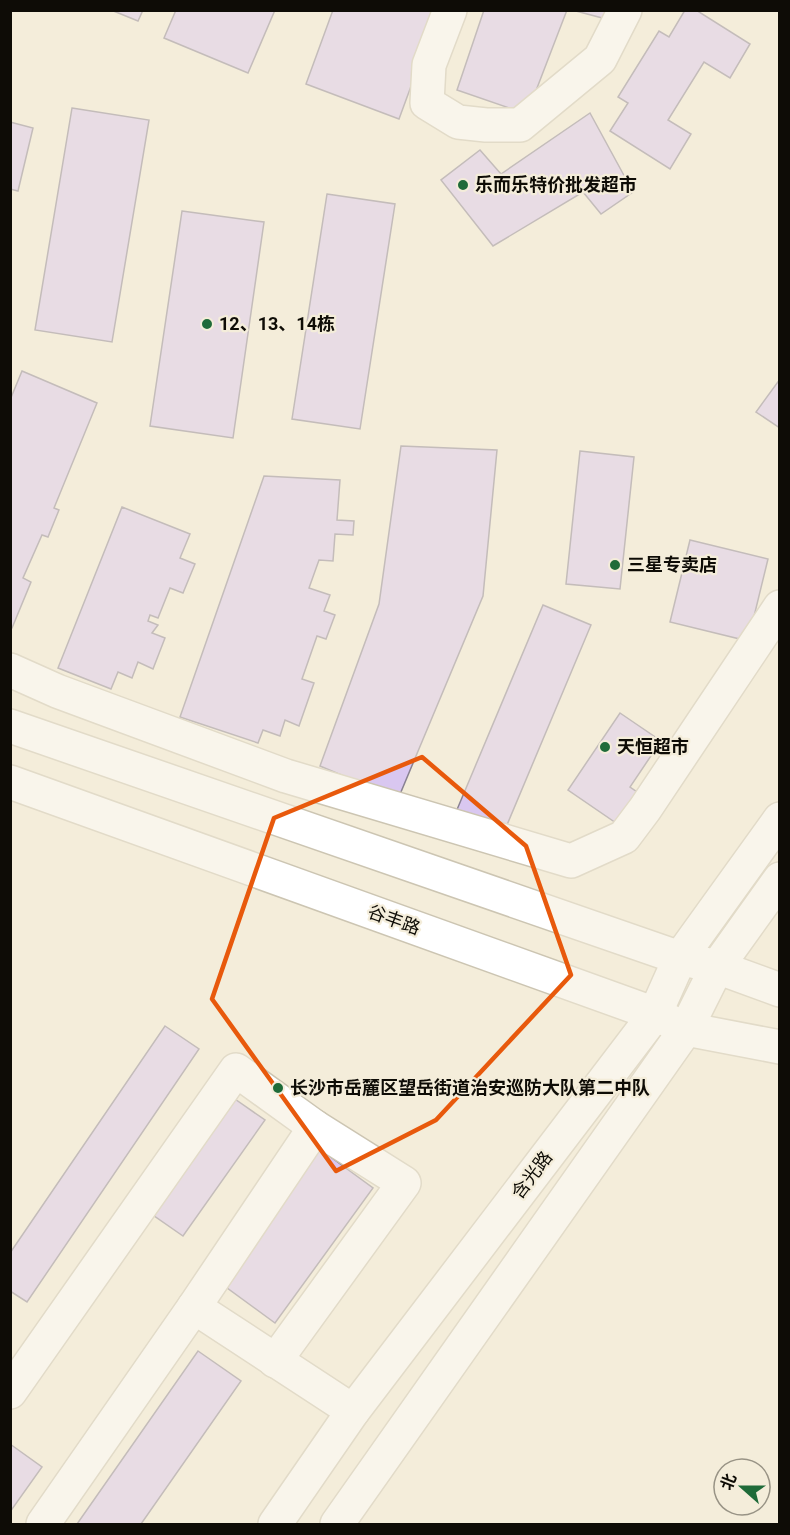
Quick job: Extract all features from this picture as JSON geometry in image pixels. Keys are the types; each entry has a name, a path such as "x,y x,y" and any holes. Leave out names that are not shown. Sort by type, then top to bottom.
{"street":[{"path":"450,10 429,66 427,103 458,122 486,125 520,125 600,59 625,10"},
{"path":"10,670 57,691 286,776 571,861 624,837 780,607"},
{"path":"10,726 680,958 717,967 780,990"},
{"name":"谷丰路","path":"10,782 655,1014 686,1029 780,1047"},
{"name":"含光路","path":"275,1524 352,1411 655,1014 680,958 780,819"},
{"path":"337,1524 686,1029 717,967 780,879"},
{"path":"10,1392 236,1070 315,1127 404,1183 276,1361"},
{"path":"43,1524 194,1307 315,1127"},
{"path":"194,1307 352,1411"}],"highlighted area":[{"path":"422,757 526,846 571,975 436,1120 336,1171 212,999 274,818"}],"building":[{"path":"111,10 143,10 138,21"},
{"path":"176,10 275,10 248,73 164,38"},
{"path":"333,10 439,10 399,119 306,84"},
{"path":"484,10 567,10 527,114 457,90"},
{"path":"572,10 614,10 610,20"},
{"path":"685,10 696,10 750,44 730,78 704,62 668,120 691,134 670,169 610,131 628,103 618,97 659,31 669,37"},
{"path":"72,108 149,120 112,342 35,330"},
{"path":"590,113 633,192 601,214 583,192 493,246 441,180 480,150 501,174"},
{"path":"10,122 33,128 18,191 10,189"},
{"path":"327,194 395,204 360,429 292,419"},
{"name":"12、13、14栋","path":"182,211 264,222 233,438 150,426"},
{"path":"22,371 97,403 54,508 59,510 48,537 42,535 23,578 31,582 12,628 10,628 10,400"},
{"path":"780,379 780,428 756,412"},
{"path":"401,446 497,450 483,596 398,799 320,766 379,604"},
{"path":"580,451 634,457 620,589 566,584"},
{"path":"264,476 340,480 337,520 354,521 353,535 335,534 333,561 319,560 309,588 330,595 324,611 335,615 326,639 317,636 302,679 314,683 299,726 285,720 280,736 263,730 258,743 180,717"},
{"path":"122,507 190,534 180,558 195,564 183,593 170,588 158,618 150,615 148,621 158,625 152,633 165,638 153,669 138,662 132,678 118,672 111,689 58,668"},
{"path":"690,540 768,559 748,641 670,622"},
{"path":"543,605 591,625 504,832 456,812"},
{"path":"620,713 661,741 630,787 640,794 619,825 568,790"},
{"path":"165,1026 199,1049 27,1302 10,1291 10,1253"},
{"path":"232,1097 265,1120 183,1236 150,1213"},
{"path":"317,1147 373,1188 275,1323 219,1282"},
{"path":"198,1351 241,1381 141,1524 77,1524"},
{"path":"10,1444 42,1467 10,1512"}],"place":[{"name":"乐而乐特价批发超市","path":"463,185"},
{"name":"12、13、14栋","path":"207,324"},
{"name":"三星专卖店","path":"615,565"},
{"name":"天恒超市","path":"605,747"},
{"name":"长沙市岳麓区望岳街道治安巡防大队第二中队","path":"278,1088"}]}
